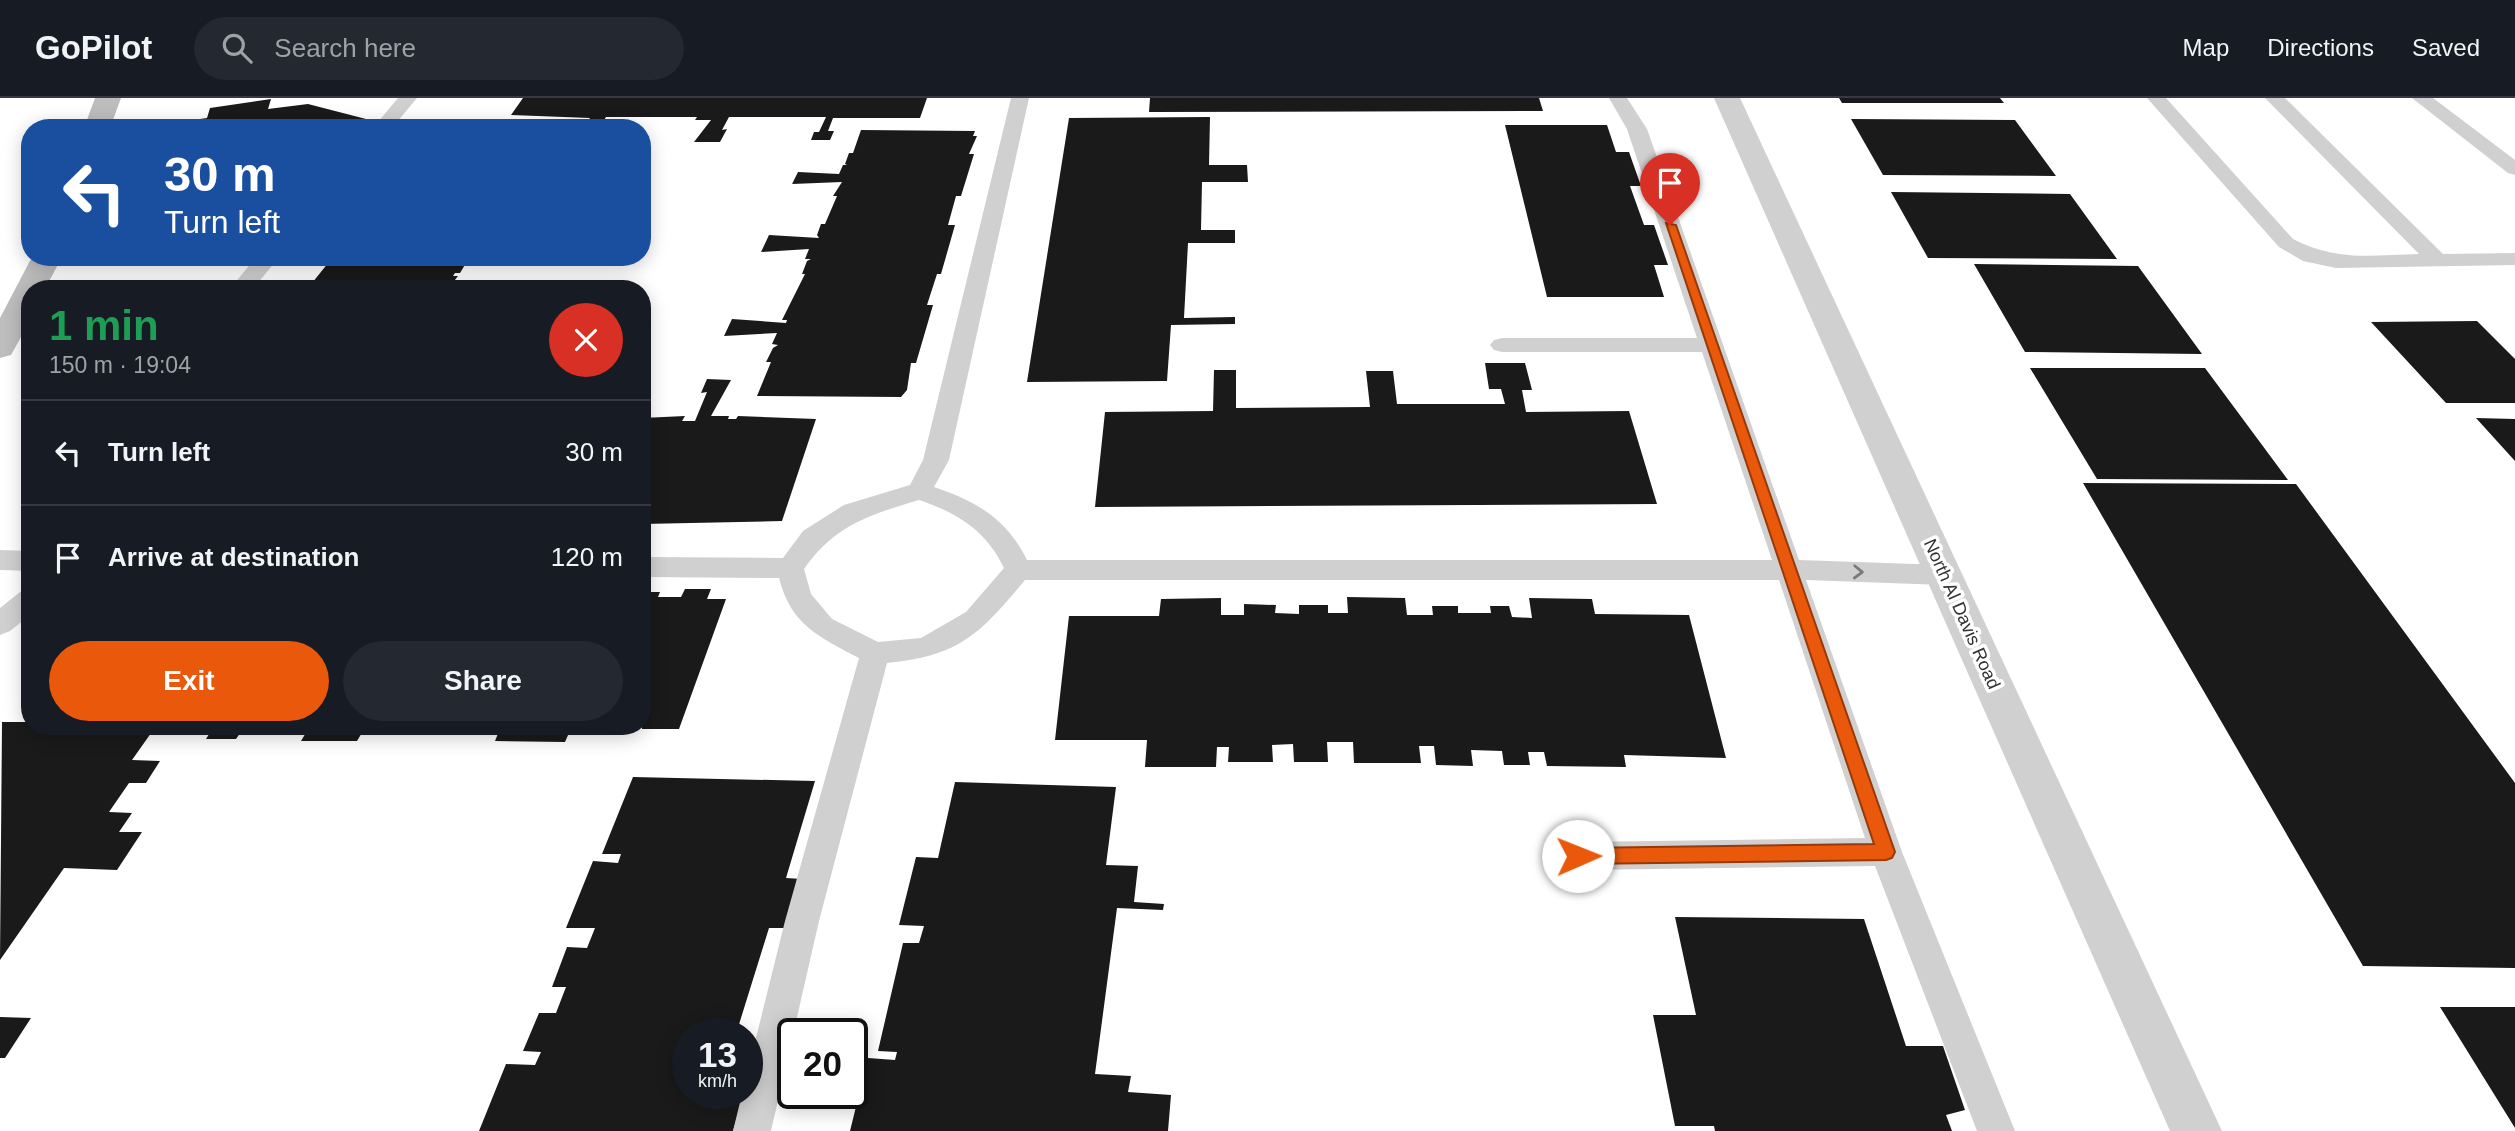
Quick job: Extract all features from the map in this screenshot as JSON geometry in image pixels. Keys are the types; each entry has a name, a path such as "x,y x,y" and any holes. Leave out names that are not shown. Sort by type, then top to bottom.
{"main road":[{"path":"100,119 108,98"},
{"path":"0,348 21,307"}],"street":[{"name":"North Al Davis Road","path":"1727,98 2196,1131"}],"lane":[{"path":"390,119 408,98"},
{"path":"919,491 936,460 1020,98"},
{"path":"1618,98 1637,129 1886,852 1996,1131"},
{"path":"2156,98 2286,243 2311,257 2336,262 2515,259"},
{"path":"2274,98 2437,260"},
{"path":"2421,98 2515,169"},
{"path":"248,280 260,266"},
{"path":"1502,345 1712,345"},
{"path":"790,568 812,538 853,510 919,491 965,506 1006,541 1018,570"},
{"path":"0,561 21,561"},
{"path":"651,567 790,568"},
{"path":"790,568 798,598 822,626 875,653 926,648 976,619 1018,570 1790,569 1944,575"},
{"path":"0,624 21,606"},
{"path":"752,1131 802,921 875,653"},
{"path":"1578,856 1886,852"}],"building":[{"path":"523,98 927,98 920,118 833,118 828,131 834,131 830,140 811,140 814,132 819,132 826,117 729,117 722,130 727,129 720,142 694,142 711,120 695,120 697,117 589,119 511,115"},
{"path":"1150,98 1539,98 1543,111 1149,112"},
{"path":"1839,98 2000,98 2004,103 1842,103"},
{"path":"271,99 268,109 308,104 366,119 200,119 207,118 210,108"},
{"path":"1210,117 1209,165 1247,165 1248,182 1202,182 1201,230 1235,230 1235,243 1188,243 1184,318 1235,317 1235,324 1171,325 1167,381 1027,382 1069,118"},
{"path":"1851,119 2015,120 2056,176 1883,175"},
{"path":"1505,125 1607,125 1616,152 1629,152 1641,186 1630,186 1644,225 1654,225 1668,265 1654,265 1664,297 1547,297"},
{"path":"861,130 975,131 973,136 977,136 969,154 974,154 961,196 956,196 948,225 955,225 941,274 937,274 927,305 933,305 916,363 911,363 907,390 901,397 757,396 771,362 766,362 773,348 778,345 772,344 777,333 724,336 732,319 786,323 787,320 782,320 805,274 802,274 807,261 811,259 805,259 809,249 761,252 769,235 819,238 817,235 821,224 825,224 837,196 833,196 842,182 792,184 798,172 839,174 843,165 847,165 845,164 849,153 853,153"},
{"path":"1891,192 2070,194 2117,259 1928,258"},
{"path":"1974,264 2138,266 2202,354 2025,352"},
{"path":"326,266 464,266 460,273 453,276 458,276 455,280 314,280"},
{"path":"2477,321 2515,359 2515,403 2446,403 2371,322"},
{"path":"1485,363 1525,363 1532,390 1522,390 1526,412 1629,411 1657,504 1095,507 1105,412 1213,411 1214,370 1236,370 1236,408 1370,407 1366,371 1393,371 1397,404 1505,404 1501,389 1489,389"},
{"path":"2030,368 2205,368 2288,480 2097,479"},
{"path":"707,379 731,380 711,416 729,416 728,419 736,419 738,416 816,419 782,521 651,524 651,418 685,416 682,421 695,421 707,392 701,393"},
{"path":"2476,418 2515,419 2515,461"},
{"path":"2083,483 2296,484 2515,783 2515,968 2363,966"},
{"path":"685,589 711,589 707,599 726,599 679,729 651,729 651,592 660,592 658,597 681,597"},
{"path":"1347,597 1405,598 1407,615 1433,615 1432,606 1458,606 1458,613 1491,613 1490,606 1509,606 1512,617 1532,618 1529,598 1592,599 1595,614 1689,615 1726,758 1624,755 1626,767 1547,766 1544,752 1528,752 1530,765 1504,765 1502,751 1471,750 1473,766 1436,765 1434,746 1419,746 1421,763 1354,763 1353,742 1327,742 1328,762 1294,762 1293,744 1272,745 1273,762 1228,762 1229,747 1217,747 1216,767 1145,767 1147,740 1055,740 1069,616 1159,616 1161,599 1221,598 1221,615 1244,615 1244,604 1276,605 1275,613 1299,614 1299,605 1328,605 1328,613 1348,613"},
{"path":"2,722 21,722 21,735 150,735 132,760 160,761 146,783 129,783 109,812 132,813 119,832 142,832 117,870 64,868 0,960"},
{"path":"208,735 239,735 236,739 206,739"},
{"path":"305,735 361,735 357,741 301,741"},
{"path":"497,735 568,735 565,742 495,741"},
{"path":"633,777 815,781 786,878 802,879 788,928 769,928 741,1018 672,1018 672,1109 740,1109 733,1131 479,1131 506,1064 535,1065 541,1052 523,1051 539,1013 556,1013 566,987 552,987 567,947 587,948 595,928 566,928 593,861 618,863 621,854 602,854"},
{"path":"955,782 1116,787 1106,865 1138,866 1134,902 1164,904 1163,910 1117,908 1095,1074 1131,1076 1128,1092 1171,1095 1168,1131 850,1131 855,1109 868,1109 868,1058 895,1060 897,1052 878,1051 903,943 919,943 924,926 899,925 916,857 938,858"},
{"path":"1675,917 1864,919 1906,1046 1943,1046 1965,1110 1946,1115 1952,1131 1715,1131 1714,1126 1675,1126 1653,1015 1696,1015"},
{"path":"2440,1007 2515,1007 2515,1128"},
{"path":"0,1017 31,1018 5,1058 0,1058"}],"route":[{"path":"1578,856 1886,852 1670,225"}]}
